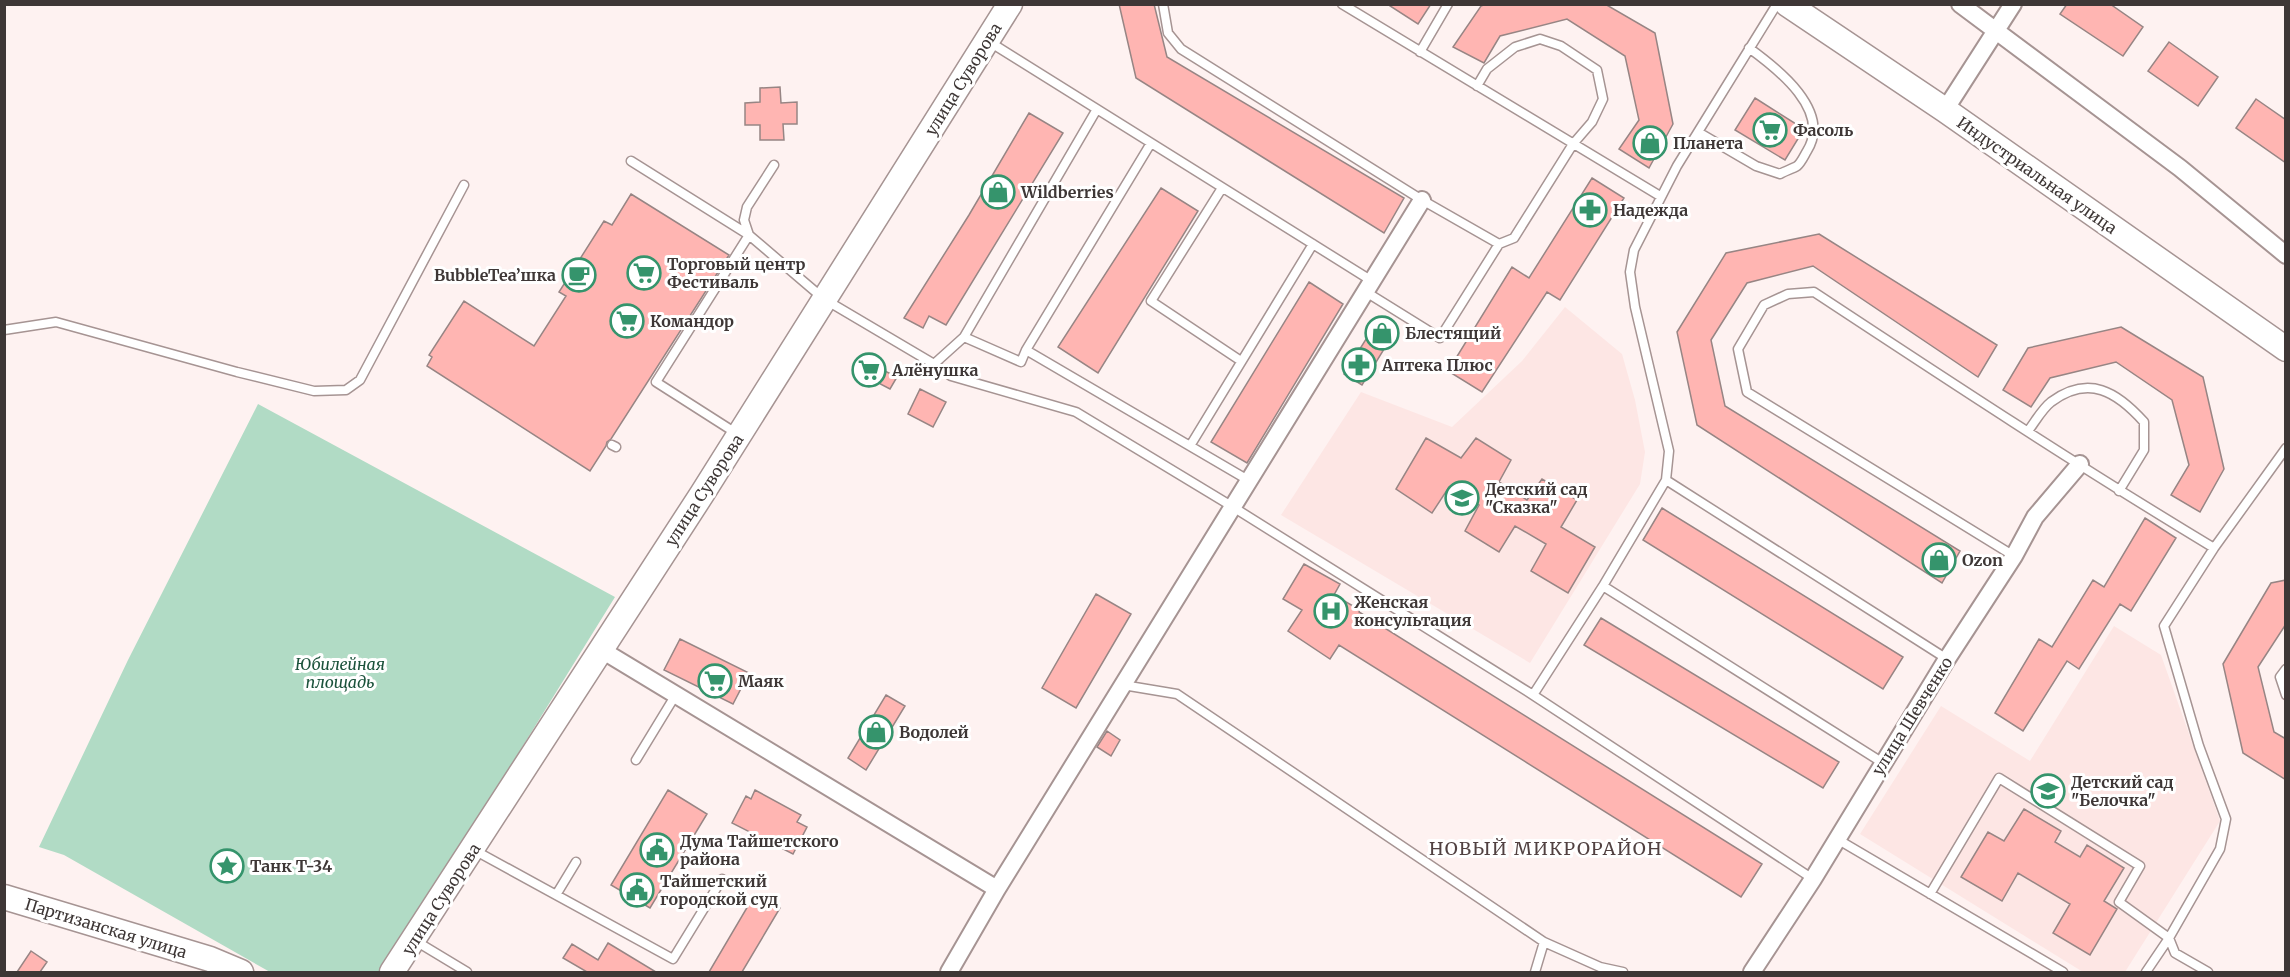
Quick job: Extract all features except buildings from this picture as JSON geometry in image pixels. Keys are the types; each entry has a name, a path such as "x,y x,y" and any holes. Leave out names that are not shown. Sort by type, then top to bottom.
{"street":[{"name":"улица Суворова","path":"392,972 739,435 1010,4"},
{"name":"Индустриальная улица","path":"1787,4 1945,110 2286,349"},
{"path":"1960,4 2180,168 2286,255"},
{"path":"1945,110 2013,4"},
{"path":"948,972 1422,200"},
{"name":"улица Шевченко","path":"1752,972 1813,879 1947,659 2014,556 2035,517 2080,464"},
{"path":"600,649 997,889"},
{"name":"Партизанская улица","path":"4,897 210,958 241,972"}],"lane":[{"path":"1163,4 1168,33 1181,49 1422,200 1499,244"},
{"path":"1342,4 1660,196"},
{"path":"1420,52 1449,4"},
{"path":"1533,695 1603,586 1666,480 1669,451 1635,307 1630,272 1634,250 1660,196 1777,4"},
{"path":"987,40 1313,244 1440,338 1499,244 1514,238 1573,144 1592,122 1603,99 1597,70 1561,46 1540,39 1515,47 1487,69 1477,86"},
{"path":"1698,132 1756,166 1780,174 1799,165 1814,141 1814,119 1798,91 1770,63 1749,48"},
{"path":"934,364 964,337 1097,109"},
{"path":"964,337 1021,362 1026,350 1151,143"},
{"path":"631,161 749,235 824,299 951,376 1077,412 1533,695 1813,879"},
{"path":"749,235 744,220 747,207 774,165"},
{"path":"4,330 56,322 314,391 346,390 360,380 464,185"},
{"path":"1222,188 1151,301 1241,361"},
{"path":"739,435 656,382 749,235"},
{"path":"1190,446 1313,244"},
{"path":"2014,556 1747,392 1738,350 1764,305 1788,294 1814,292 1989,408 2214,548"},
{"path":"1026,350 1248,480"},
{"path":"2028,431 2050,403 2073,389 2098,387 2129,405 2144,422 2144,450 2119,491"},
{"path":"2146,972 2169,938 2220,849 2226,819 2199,746 2164,626 2214,548 2286,448"},
{"path":"1666,480 1947,659"},
{"path":"1603,586 1883,763"},
{"path":"2286,669 2280,677 2286,695"},
{"path":"1123,685 1177,694 1544,942 1600,967 1623,972"},
{"path":"636,760 675,696"},
{"path":"1930,894 1998,778 2140,866 2119,902 2169,938 2175,953 2208,972"},
{"path":"1837,839 2063,972"},
{"path":"473,849 673,959 722,879"},
{"path":"556,895 576,862"},
{"path":"413,940 466,972"},
{"path":"1535,972 1544,942"}],"shaded area":[{"name":"Детский сад \"Сказка\"","path":"1565,307 1622,354 1635,400 1645,452 1640,484 1530,663 1281,515 1361,392 1452,427 1522,361"},
{"name":"Детский сад \"Белочка\"","path":"2114,626 2161,655 2220,821 2125,972 2083,972 1860,834 1941,706 2030,761"}],"green space":[{"name":"Юбилейная площадь","path":"258,404 615,597 383,972 270,972 64,855 39,847 128,660"}],"place":[{"name":"Фасоль","path":"1770,130"},
{"name":"Планета","path":"1650,143"},
{"name":"Wildberries","path":"998,192"},
{"name":"Надежда","path":"1590,210"},
{"name":"Торговый центр Фестиваль","path":"644,273"},
{"name":"BubbleTea’шка","path":"579,275"},
{"name":"Командор","path":"627,321"},
{"name":"Блестящий","path":"1382,333"},
{"name":"Аптека Плюс","path":"1359,365"},
{"name":"Алёнушка","path":"869,370"},
{"name":"Детский сад \"Сказка\"","path":"1462,498"},
{"name":"Ozon","path":"1939,560"},
{"name":"Женская консультация","path":"1331,611"},
{"name":"Маяк","path":"715,681"},
{"name":"Водолей","path":"876,732"},
{"name":"Детский сад \"Белочка\"","path":"2048,791"},
{"name":"Дума Тайшетского района","path":"657,850"},
{"name":"Танк Т-34","path":"227,866"},
{"name":"Тайшетский городской суд","path":"637,890"}],"district":[{"name":"НОВЫЙ МИКРОРАЙОН","path":"1546,849"}]}
